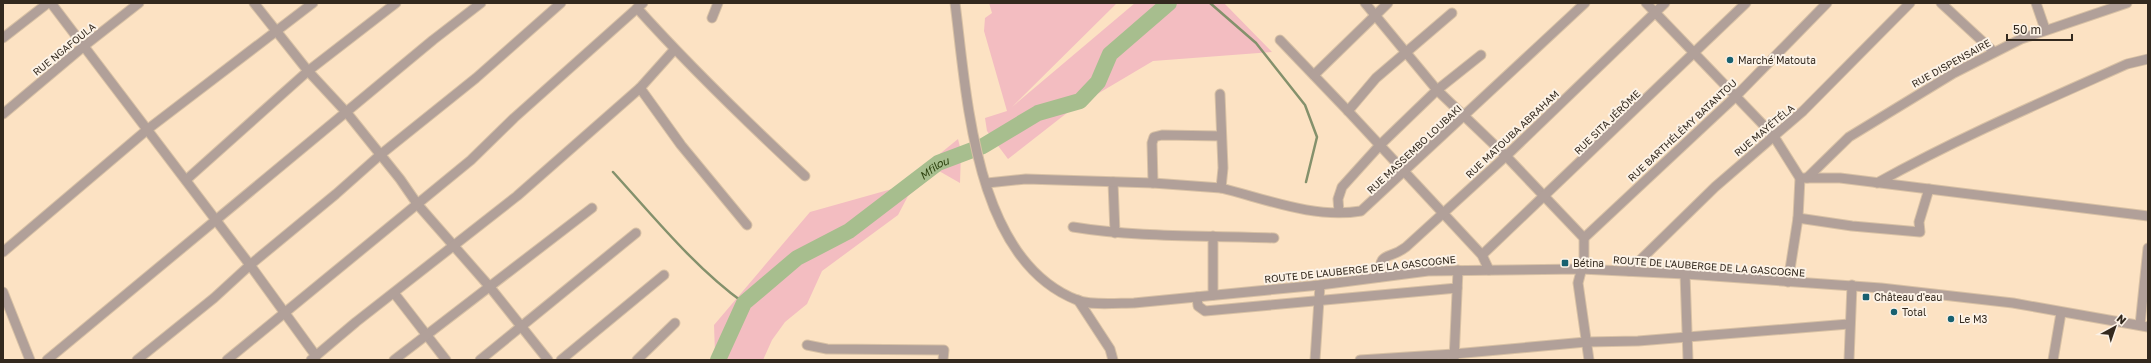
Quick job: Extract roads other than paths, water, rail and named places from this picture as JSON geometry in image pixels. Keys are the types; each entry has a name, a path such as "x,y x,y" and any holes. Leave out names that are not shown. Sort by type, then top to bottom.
{"street":[{"path":"3,38 48,3"},
{"path":"51,3 250,265 314,358 453,245 517,196 640,88 674,50"},
{"name":"RUE NGAFOULA","path":"3,114 84,46 139,3"},
{"path":"254,3 308,71 347,113 400,179 418,205 489,286 548,360"},
{"path":"3,252 148,129 313,3"},
{"path":"186,180 308,71 396,3"},
{"path":"47,360 347,113 433,40 480,3"},
{"path":"137,360 214,298 250,265 336,194 380,155 476,78 561,3"},
{"path":"712,18 718,3"},
{"name":"ROUTE DE L'AUBERGE DE LA GASCOGNE","path":"955,3 972,131 978,159 1001,223 1026,264 1041,280 1078,300 1104,303 1134,303 1216,294 1266,291 1379,277 1458,270 1581,269 1852,285 2013,303 2144,326"},
{"path":"1365,3 1438,90 1506,156 1584,238 1584,260 1578,284 1589,360"},
{"path":"1314,75 1388,3"},
{"name":"RUE MASSEMBO LOUBAKI","path":"987,184 1026,179 1153,183 1221,188 1293,208 1355,212 1367,208 1585,3"},
{"path":"1646,3 1774,135 1803,178 1788,282"},
{"name":"RUE MATOUBA ABRAHAM","path":"1379,277 1380,263 1383,258 1395,254 1406,247 1506,156 1665,3"},
{"name":"RUE SITA JÉRÔME","path":"1482,256 1746,3"},
{"name":"RUE BARTHÉLÉMY BATANTOU","path":"1584,238 1735,96 1827,3"},
{"name":"RUE MAYÉTÉLA","path":"1629,271 1715,187 1774,135 1803,112 1910,3"},
{"path":"2036,3 2045,29"},
{"name":"RUE DISPENSAIRE","path":"1803,178 1849,137 1954,73 1994,52 2045,29 2101,7 2127,3"},
{"path":"1945,4 1994,52"},
{"path":"226,360 285,314 471,160 514,118 640,6 674,50 736,112 805,176"},
{"path":"1348,111 1376,78 1452,13"},
{"path":"1280,40 1405,171 1482,256 1489,270"},
{"path":"1339,212 1338,199 1342,187 1380,145 1438,90 1481,55"},
{"path":"1877,183 1937,150 1986,127 2127,64 2148,58"},
{"path":"640,88 681,145 747,225"},
{"path":"1220,94 1223,168 1221,188"},
{"path":"1153,183 1152,143 1154,137 1162,135 1221,136"},
{"path":"1803,178 1840,178 2148,216"},
{"path":"1113,182 1115,233"},
{"path":"1798,218 1852,226 1920,232 1919,222 1930,189"},
{"path":"394,360 592,208"},
{"path":"1073,227 1115,233 1162,236 1274,238"},
{"path":"480,360 636,233"},
{"path":"1213,236 1216,294 1222,310"},
{"path":"2144,326 2148,248"},
{"path":"1454,357 1458,270"},
{"path":"1685,274 1688,360"},
{"path":"561,360 664,275"},
{"path":"1315,360 1320,285"},
{"path":"1849,360 1849,324 1852,285"},
{"path":"1197,297 1200,309 1222,310 1457,288"},
{"path":"1266,291 1266,306"},
{"path":"3,292 30,360"},
{"path":"394,293 446,360"},
{"path":"1078,300 1110,348 1113,360"},
{"path":"2053,360 2061,312"},
{"path":"637,360 675,323"},
{"path":"1360,360 1454,357 1586,342 1638,341 1849,324"},
{"path":"806,345 827,350 944,350 943,360"}],"waterway":[{"name":"Mfilou","path":"718,360 744,303 797,258 849,231 938,163 983,146 1038,113 1080,101 1098,82 1110,54 1169,3"},
{"path":"1210,3 1256,43 1305,105 1317,137 1306,182"},
{"path":"613,172 659,224 692,258 744,303"}],"place":[{"name":"Marché Matouta","path":"1730,60"},
{"name":"Bétina","path":"1565,263"},
{"name":"Château d'eau","path":"1866,297"},
{"name":"Total","path":"1894,312"},
{"name":"Le M3","path":"1951,319"}]}
